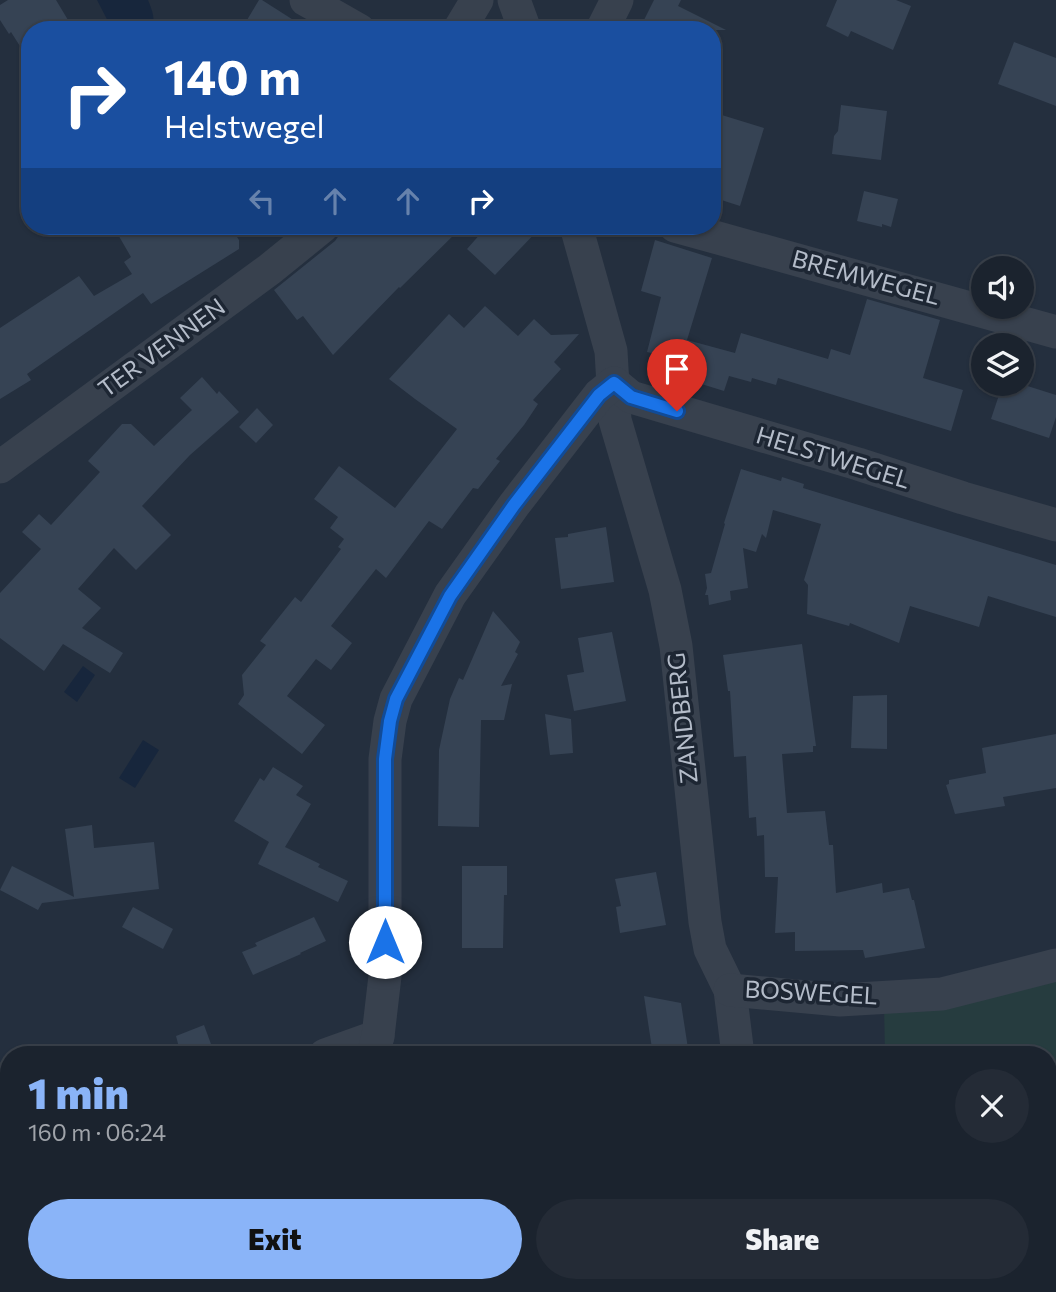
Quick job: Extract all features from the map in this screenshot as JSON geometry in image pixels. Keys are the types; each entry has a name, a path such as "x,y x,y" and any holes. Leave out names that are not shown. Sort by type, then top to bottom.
{"street":[{"path":"306,0 343,21"},
{"path":"464,21 477,0"},
{"path":"514,0 522,21"},
{"path":"606,21 617,0"},
{"name":"TER VENNEN","path":"0,467 270,269 312,235"},
{"name":"ZANDBERG","path":"579,235 611,351 615,420 665,590 676,646 709,949 730,990 737,1046"},
{"name":"BREMWEGEL","path":"707,235 1056,332"},
{"path":"376,1045 385,976 385,759 396,699 443,609 466,572 599,395 614,383"},
{"name":"HELSTWEGEL","path":"614,383 631,397 1056,525"},
{"name":"BOSWEGEL","path":"730,990 840,1000 942,994 1056,965"}],"green space":[{"path":"1056,978 1056,1046 885,1046 884,1006"}],"water":[{"path":"97,0 148,0 153,15 153,21 108,21"},
{"path":"83,666 95,675 77,702 64,692"},
{"path":"143,740 159,750 135,788 119,778"}],"building":[{"path":"8,0 56,0 69,21 21,21 21,48 0,20 0,5"},
{"path":"259,0 262,0 295,21 246,21"},
{"path":"654,0 681,0 678,6 708,21 644,21"},
{"path":"837,0 896,0 911,6 893,50 851,31 848,37 826,26"},
{"path":"1014,42 1056,58 1056,106 998,84"},
{"path":"841,105 887,111 881,160 832,154"},
{"path":"721,115 764,128 740,206 721,200"},
{"path":"864,191 898,199 891,227 857,221"},
{"path":"118,235 236,235 239,240 239,249 151,304 143,293 27,374 31,380 0,399 0,328 79,276 94,296 132,274 124,262 131,257"},
{"path":"339,235 454,235 333,355 303,316 297,320 274,290"},
{"path":"479,235 533,235 495,275 467,249"},
{"path":"655,240 712,258 687,340 735,353 741,333 828,359 831,349 850,355 867,299 940,320 923,378 963,390 951,431 778,378 776,385 752,378 751,382 729,376 724,391 653,369 656,354 647,352 661,297 641,291"},
{"path":"485,306 518,336 534,319 551,335 579,334 554,362 561,369 533,400 538,404 496,459 500,461 478,489 473,488 442,529 429,521 386,578 376,569 331,626 352,643 331,670 316,659 287,696 325,725 302,754 238,704 244,695 242,675 266,645 260,641 295,597 301,602 341,549 338,547 344,539 330,528 338,517 314,499 339,466 395,508 457,429 389,379 449,314 464,328"},
{"path":"202,377 239,412 190,455 142,506 171,535 136,570 114,548 78,589 101,608 82,628 123,653 110,673 63,644 44,671 0,638 0,593 41,549 22,532 39,514 51,525 100,472 88,461 122,424 131,424 154,446 192,410 180,398"},
{"path":"1034,388 1056,395 1056,417 1049,438 991,419 999,396 1034,396"},
{"path":"257,408 273,425 256,443 239,427"},
{"path":"741,469 781,481 782,477 804,484 803,488 1056,565 1056,617 988,596 979,627 910,606 899,643 850,623 849,626 807,614 808,585 804,580 821,524 773,510 766,538 762,534 756,552 743,548 748,588 730,591 731,600 709,605 708,595 705,595 705,574 711,573"},
{"path":"606,527 614,582 561,589 555,538"},
{"path":"493,611 520,642 515,652 518,654 501,686 512,684 504,720 481,720 479,827 438,826 439,750 450,699 459,678 463,680"},
{"path":"612,632 626,701 574,711 567,675 584,672 578,638"},
{"path":"802,644 816,746 813,746 813,752 782,754 787,813 825,811 829,845 833,845 836,893 882,883 883,893 909,888 925,948 865,958 863,950 795,951 795,932 775,933 778,877 765,877 764,835 757,836 756,817 749,818 746,756 734,757 730,691 723,655"},
{"path":"887,695 887,749 851,748 853,696"},
{"path":"545,714 571,719 573,753 550,755"},
{"path":"1056,734 1056,788 1003,797 1005,806 955,814 946,785 949,780 986,773 982,748"},
{"path":"273,767 303,786 296,795 311,804 285,847 348,881 338,902 258,864 269,842 234,821 260,778 264,781"},
{"path":"92,825 94,848 154,842 159,889 42,903 38,910 0,890 12,866 74,897 65,829"},
{"path":"462,866 507,866 503,948 462,948"},
{"path":"656,872 666,925 620,933 616,907 621,906 615,879"},
{"path":"133,907 173,929 163,949 122,927"},
{"path":"314,917 326,941 253,975 242,952 257,946 255,943"},
{"path":"644,996 681,1003 688,1046 652,1046"},
{"path":"204,1025 212,1046 179,1046 176,1036"}],"route":[{"path":"385,942 385,759 390,721 401,687 450,596 514,505 599,395 614,383 631,397 677,411"}]}
